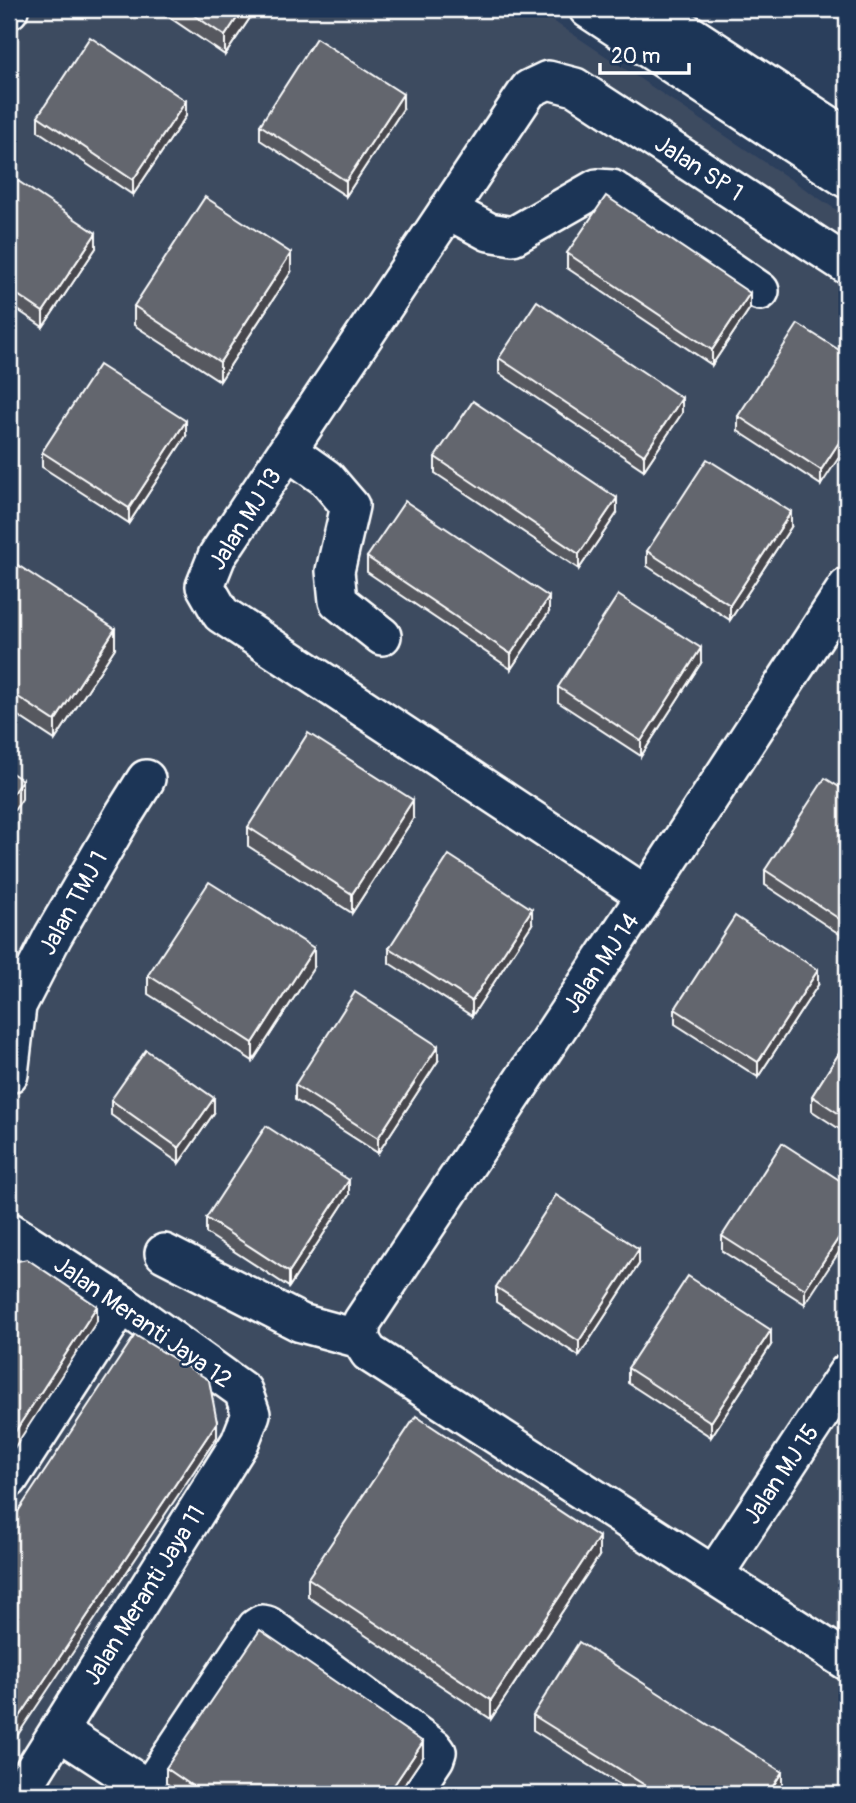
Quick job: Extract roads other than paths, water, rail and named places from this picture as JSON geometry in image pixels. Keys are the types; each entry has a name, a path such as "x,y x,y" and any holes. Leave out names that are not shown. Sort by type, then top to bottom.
{"street":[{"path":"587,9 847,179"},
{"path":"652,9 847,137"},
{"name":"Jalan MJ 13","path":"548,79 529,89 217,555 205,586 221,614 646,895"},
{"name":"Jalan SP 1","path":"548,79 575,87 847,265"},
{"path":"448,210 489,232 513,236 597,188 612,189 760,291"},
{"path":"288,451 326,478 350,506 335,571 338,601 382,636"},
{"name":"Jalan MJ 14","path":"360,1339 362,1322 847,587"},
{"name":"Jalan TMJ 1","path":"9,1074 18,1006 53,936 146,779"},
{"name":"Jalan Meranti Jaya 12","path":"9,1231 122,1304 243,1391"},
{"path":"164,1253 301,1323 360,1339 369,1353 847,1661"},
{"path":"9,1479 122,1304"},
{"name":"Jalan MJ 15","path":"714,1574 847,1373"},
{"name":"Jalan Meranti Jaya 11","path":"19,1794 240,1442 251,1414 243,1391"},
{"path":"59,1731 153,1792 256,1628 262,1624 268,1625 434,1748 437,1752 435,1758 411,1794"}]}
